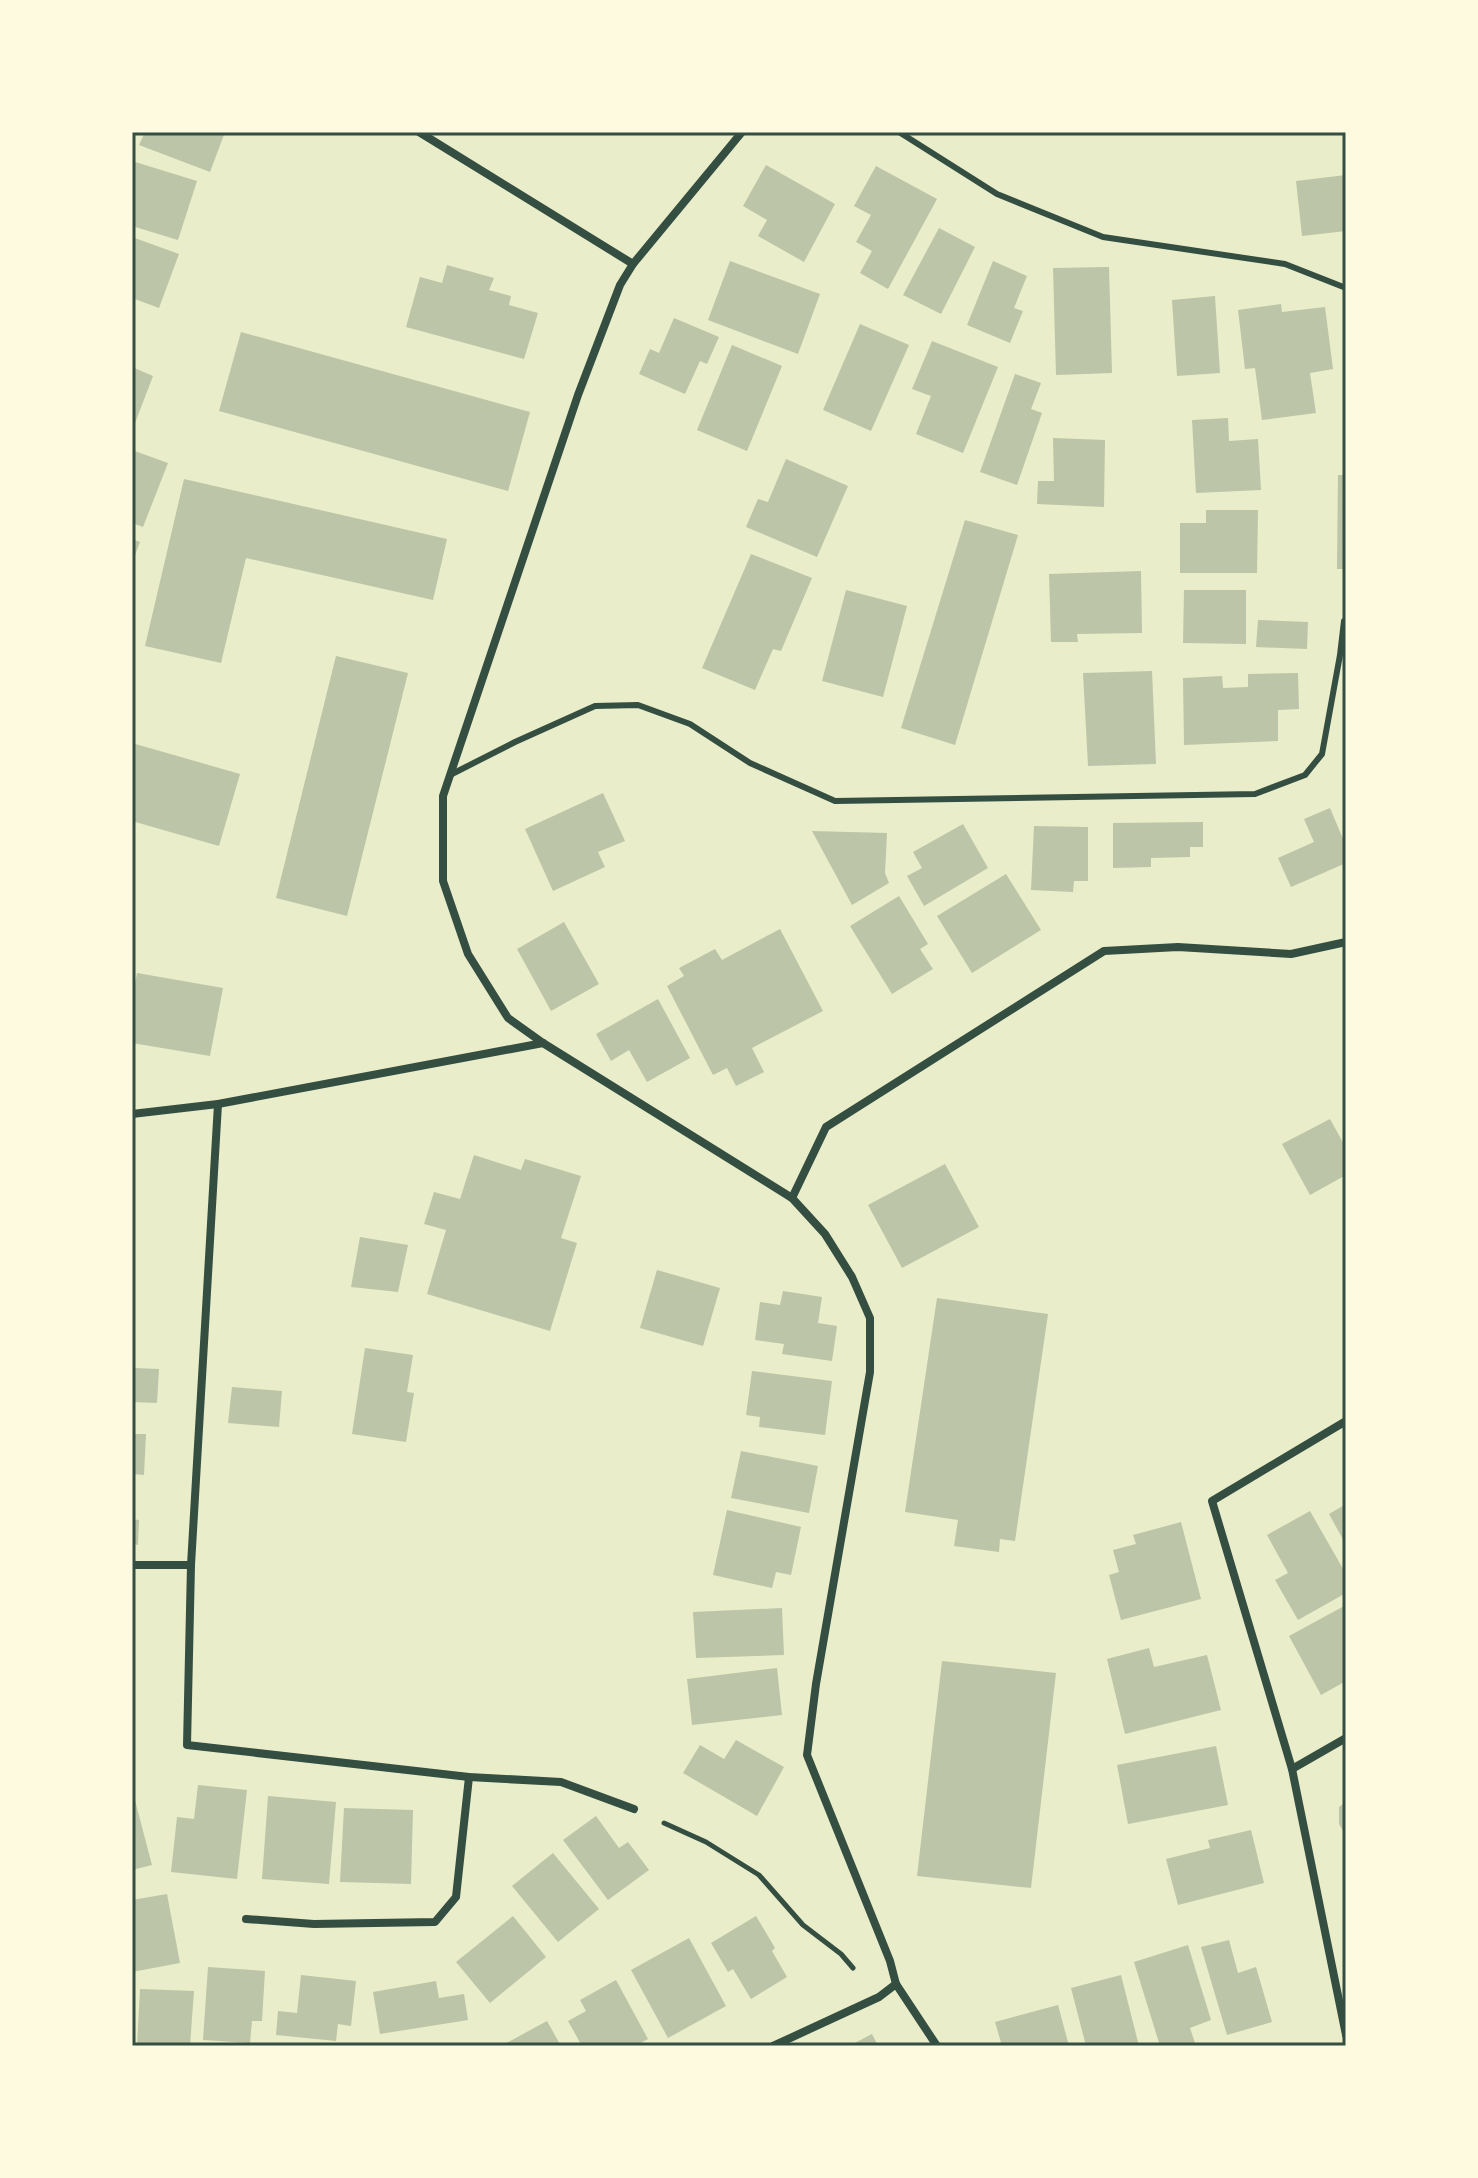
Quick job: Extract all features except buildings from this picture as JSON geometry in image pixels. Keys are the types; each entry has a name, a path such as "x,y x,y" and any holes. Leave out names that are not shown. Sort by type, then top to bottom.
{"street":[{"path":"419,132 633,264"},
{"path":"742,132 633,264 620,285 578,395 443,796 443,881 468,954 508,1018 792,1198 825,1234 852,1277 870,1318 870,1372 816,1684 807,1755 890,1961 896,1984 937,2046"},
{"path":"792,1198 826,1127 1104,951 1178,947 1291,954 1346,942"},
{"path":"132,1114 218,1104 543,1043"},
{"path":"218,1104 191,1565 187,1745 469,1777 561,1782 634,1809"},
{"path":"1346,1421 1212,1501 1292,1769 1346,2035"},
{"path":"132,1565 191,1565"},
{"path":"1292,1769 1346,1738"},
{"path":"246,1919 314,1924 435,1922 456,1897 469,1777"},
{"path":"773,2046 879,1997 896,1984"}],"lane":[{"path":"899,132 997,194 1103,237 1285,264 1346,288"},
{"path":"452,774 595,706 638,705 690,724 750,763 835,801 1255,794 1305,775 1322,754 1346,621"}],"path":[{"path":"634,1809 706,1842 759,1875 803,1925 841,1954 879,1997"}]}
